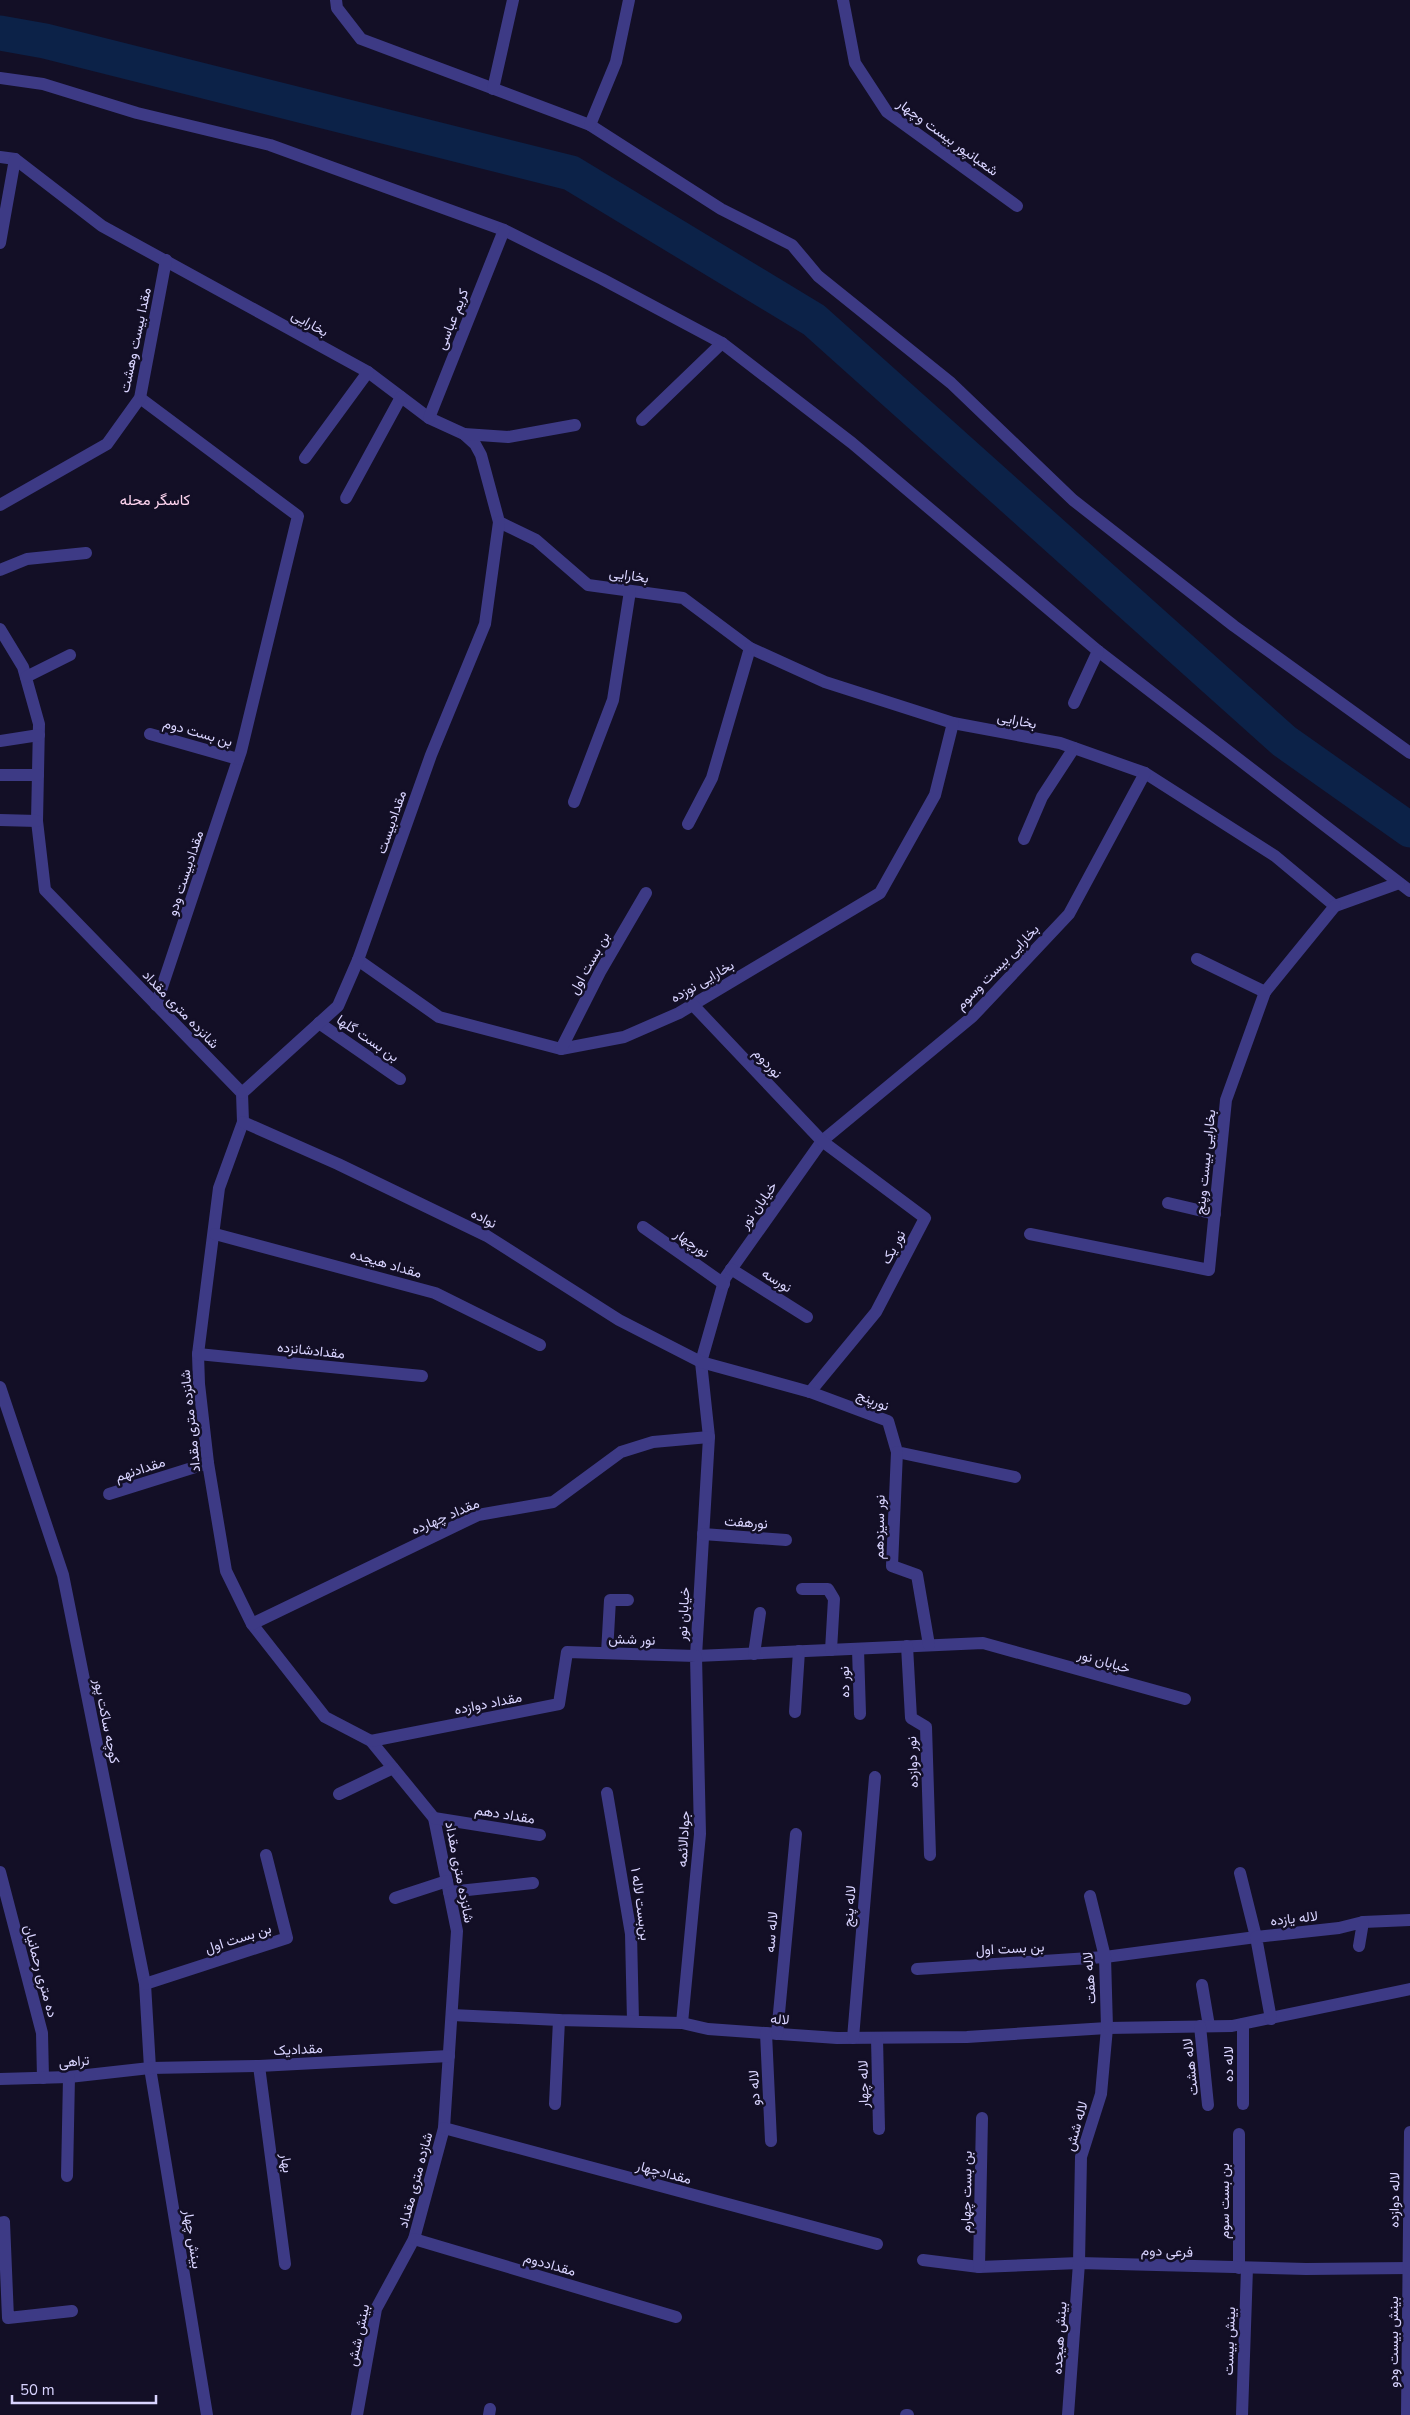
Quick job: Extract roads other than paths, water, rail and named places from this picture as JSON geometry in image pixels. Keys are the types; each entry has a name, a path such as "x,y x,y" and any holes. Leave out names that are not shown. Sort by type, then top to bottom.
{"street":[{"path":"336,0 337,8 361,39 590,125 721,209 792,245 818,276 951,383 1073,500 1234,626 1410,753"},
{"path":"493,89 513,0"},
{"path":"590,125 616,62 630,0"},
{"name":"شعبانپور بیست وچهار","path":"843,0 855,63 887,112 1017,206"},
{"path":"0,78 43,84 137,113 270,145 504,230 602,279 722,343 852,443 1098,651 1410,891"},
{"path":"0,157 15,159 0,243"},
{"name":"بخارایی","path":"15,159 102,226 368,372 429,418 464,434 475,444 481,454 499,522 536,540 588,585 683,598 750,648 825,682 953,723 1060,743 1145,773 1275,856 1335,906"},
{"name":"کریم عباسی","path":"429,418 504,230"},
{"name":"مقدا بیست وهشت","path":"0,505 107,444 140,398 166,260"},
{"path":"642,420 722,343"},
{"path":"306,458 368,372"},
{"path":"346,498 401,397"},
{"name":"مقدادبیست ودو","path":"140,398 298,516 240,755 156,1005"},
{"path":"464,434 508,437 574,425"},
{"name":"مقدادبیست","path":"242,1093 338,1006 358,960 430,756 485,624 499,522"},
{"path":"0,570 27,559 86,553"},
{"path":"574,802 613,700 630,591"},
{"name":"شانزده متری مقداد","path":"0,629 23,668 39,724 37,820 45,890 242,1093 243,1122 220,1188 198,1354 198,1384 208,1463 226,1571 252,1624 325,1717 371,1741 434,1818 457,1931 444,2128"},
{"path":"688,824 712,778 750,648"},
{"path":"1074,703 1098,651"},
{"path":"26,677 70,655"},
{"name":"بخارایی نوزده","path":"358,960 439,1017 561,1049 624,1037 693,1005 880,893 935,795 953,723"},
{"name":"بن بست دوم","path":"150,734 240,755"},
{"path":"0,741 39,735"},
{"path":"1024,840 1042,797 1074,748"},
{"name":"بخارایی بیست وسوم","path":"822,1142 972,1017 1069,914 1145,773"},
{"path":"0,775 38,775"},
{"path":"0,820 37,820"},
{"path":"1335,906 1398,883"},
{"name":"بن بست اول","path":"561,1049 600,972 646,893"},
{"name":"بخارایی بیست وپنج","path":"1030,1234 1209,1270 1226,1100 1265,992 1335,906"},
{"path":"1197,960 1265,992"},
{"name":"نوردوم","path":"693,1005 822,1142"},
{"name":"بن بست گلها","path":"319,1023 400,1079"},
{"name":"نواده","path":"243,1122 338,1164 487,1236 619,1320 701,1362"},
{"name":"خیابان نور","path":"822,1142 732,1269 724,1284 701,1362 709,1437 696,1656 983,1643 1185,1699"},
{"name":"نور یک","path":"810,1392 876,1312 925,1218 822,1142"},
{"path":"1168,1203 1214,1214"},
{"name":"نورچهار","path":"644,1227 724,1284"},
{"name":"مقداد هیجده","path":"215,1234 435,1293 540,1345"},
{"name":"نورسه","path":"732,1269 807,1317"},
{"name":"مقدادشانزده","path":"198,1354 422,1376"},
{"name":"نورپنج","path":"701,1362 810,1392 888,1421 897,1452"},
{"name":"کوچه ساکت پور","path":"0,1387 63,1575 145,1984 150,2068"},
{"name":"مقداد چهارده","path":"252,1624 478,1515 553,1502 621,1452 654,1442 709,1437"},
{"path":"897,1452 1015,1478"},
{"name":"نور سیزدهم","path":"897,1452 892,1566 917,1575 929,1645"},
{"name":"مقدادنهم","path":"109,1494 208,1463"},
{"name":"نورهفت","path":"703,1534 786,1540"},
{"path":"802,1589 828,1589 834,1599 831,1650"},
{"path":"607,1653 610,1600 628,1600"},
{"path":"754,1654 760,1613"},
{"name":"نور دوازده","path":"907,1646 911,1718 926,1727 930,1855"},
{"name":"نور ده","path":"858,1649 860,1714"},
{"path":"795,1712 799,1651"},
{"name":"نور شش","path":"567,1652 696,1656"},
{"name":"مقداد دوازده","path":"371,1741 559,1704 567,1652"},
{"name":"جوادالائمه","path":"682,2022 700,1834 696,1656"},
{"path":"340,1794 393,1768"},
{"name":"لاله پنج","path":"853,2038 875,1777"},
{"name":"بن‌بست لاله ۱","path":"607,1793 631,1934 633,2021"},
{"name":"مقداد دهم","path":"434,1818 540,1835"},
{"name":"لاله سه","path":"772,2034 796,1834"},
{"name":"بن بست اول","path":"145,1984 287,1938 266,1855"},
{"name":"ده متری رحمانیان","path":"0,1872 42,2033 43,2078"},
{"path":"1105,1958 1256,1937 1240,1873"},
{"path":"395,1898 448,1887 533,1883"},
{"name":"لاله هفت","path":"1090,1896 1105,1958 1108,2028"},
{"name":"لاله یازده","path":"1271,2019 1256,1937 1339,1928 1363,1922 1410,1920"},
{"path":"1359,1946 1363,1922"},
{"name":"بن بست اول","path":"917,1969 1105,1958"},
{"name":"لاله هشت","path":"1202,1985 1208,2104"},
{"name":"لاله","path":"452,2015 559,2020 682,2022 708,2029 853,2038 967,2037 1108,2028 1243,2024 1410,1989"},
{"path":"555,2104 559,2020"},
{"name":"لاله ده","path":"1243,2024 1243,2104"},
{"name":"لاله شش","path":"1079,2263 1081,2157 1101,2094 1108,2028"},
{"name":"لاله دو","path":"771,2141 772,2034"},
{"name":"لاله چهار","path":"877,2038 879,2130"},
{"name":"مقدادیک","path":"150,2068 259,2066 449,2056"},
{"name":"بهار","path":"259,2066 285,2264"},
{"name":"تراهی","path":"0,2079 43,2078 150,2068"},
{"name":"بینش چهار","path":"150,2068 207,2415"},
{"path":"67,2176 69,2076"},
{"name":"بن بست چهارم","path":"979,2267 982,2118"},
{"name":"شازده متری مقداد","path":"414,2239 444,2128"},
{"name":"مقدادچهار","path":"444,2128 877,2244"},
{"name":"لاله دوازده","path":"1409,2268 1410,2132"},
{"name":"بن بست سوم","path":"1239,2134 1243,2268"},
{"path":"0,2223 4,2222 8,2318 72,2311"},
{"name":"مقداددوم","path":"414,2239 676,2317"},
{"name":"بینش شش","path":"357,2415 376,2309 414,2239"},
{"name":"فرعی دوم","path":"923,2260 979,2267 1079,2263 1243,2268 1409,2268"},
{"name":"بینش هیجده","path":"1068,2415 1079,2263"},
{"name":"بینش بیست","path":"1242,2415 1243,2268"},
{"name":"بینش بیست ودو","path":"1407,2415 1409,2268"}],"waterway":[{"path":"0,33 45,41 571,173 814,320 1284,741 1410,830"}],"district":[{"name":"کاسگر محله","path":"155,500"}]}
